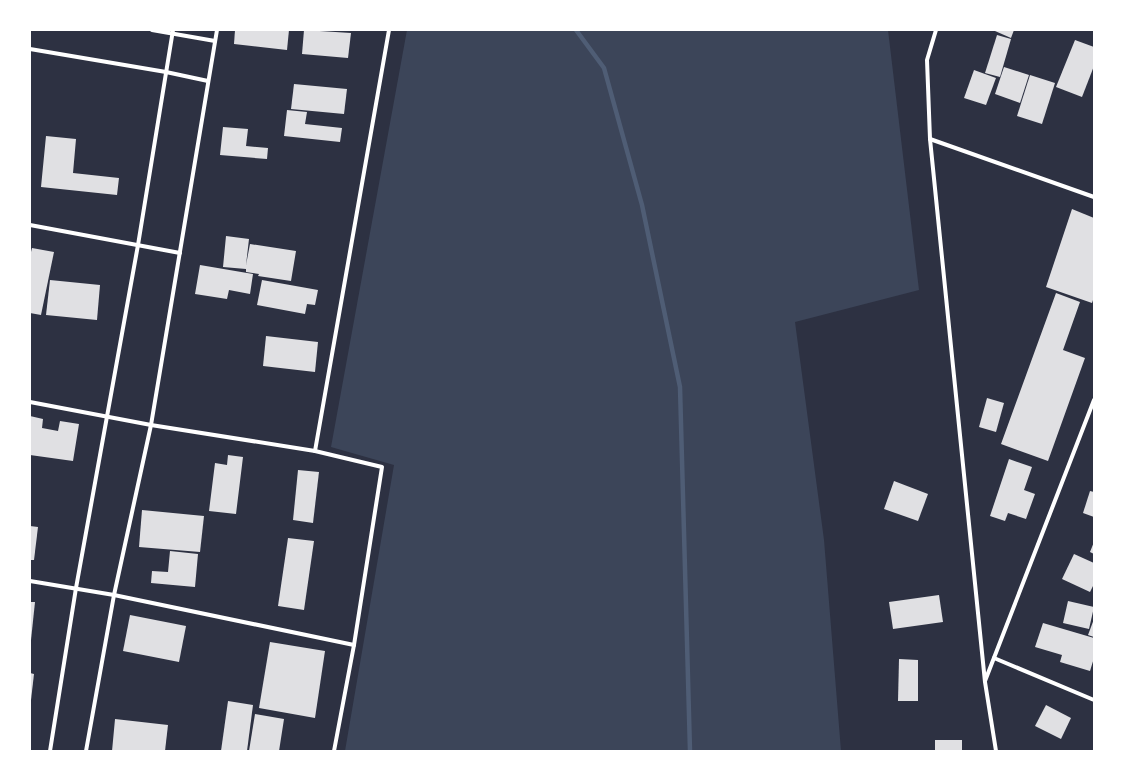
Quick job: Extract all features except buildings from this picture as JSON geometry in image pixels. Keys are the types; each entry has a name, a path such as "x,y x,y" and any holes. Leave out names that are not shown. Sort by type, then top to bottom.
{"street":[{"path":"152,30 173,32 215,41"},
{"path":"86,751 114,595 152,425 217,30"},
{"path":"315,450 389,30"},
{"path":"936,30 927,60 930,139 985,682 996,751"},
{"path":"50,751 76,588 138,245 173,32"},
{"path":"30,49 166,72 208,81"},
{"path":"930,139 1094,197"},
{"path":"30,225 180,254"},
{"path":"985,682 1094,400"},
{"path":"30,402 152,425 315,450 382,467 354,644 334,751"},
{"path":"30,580 114,595 354,644"},
{"path":"994,658 1094,700"}],"shaded area":[{"path":"407,30 888,30 919,290 795,322 824,540 841,751 345,751 394,465 331,447"}],"waterway":[{"path":"576,30 604,68 642,205 680,387 690,751"}]}
